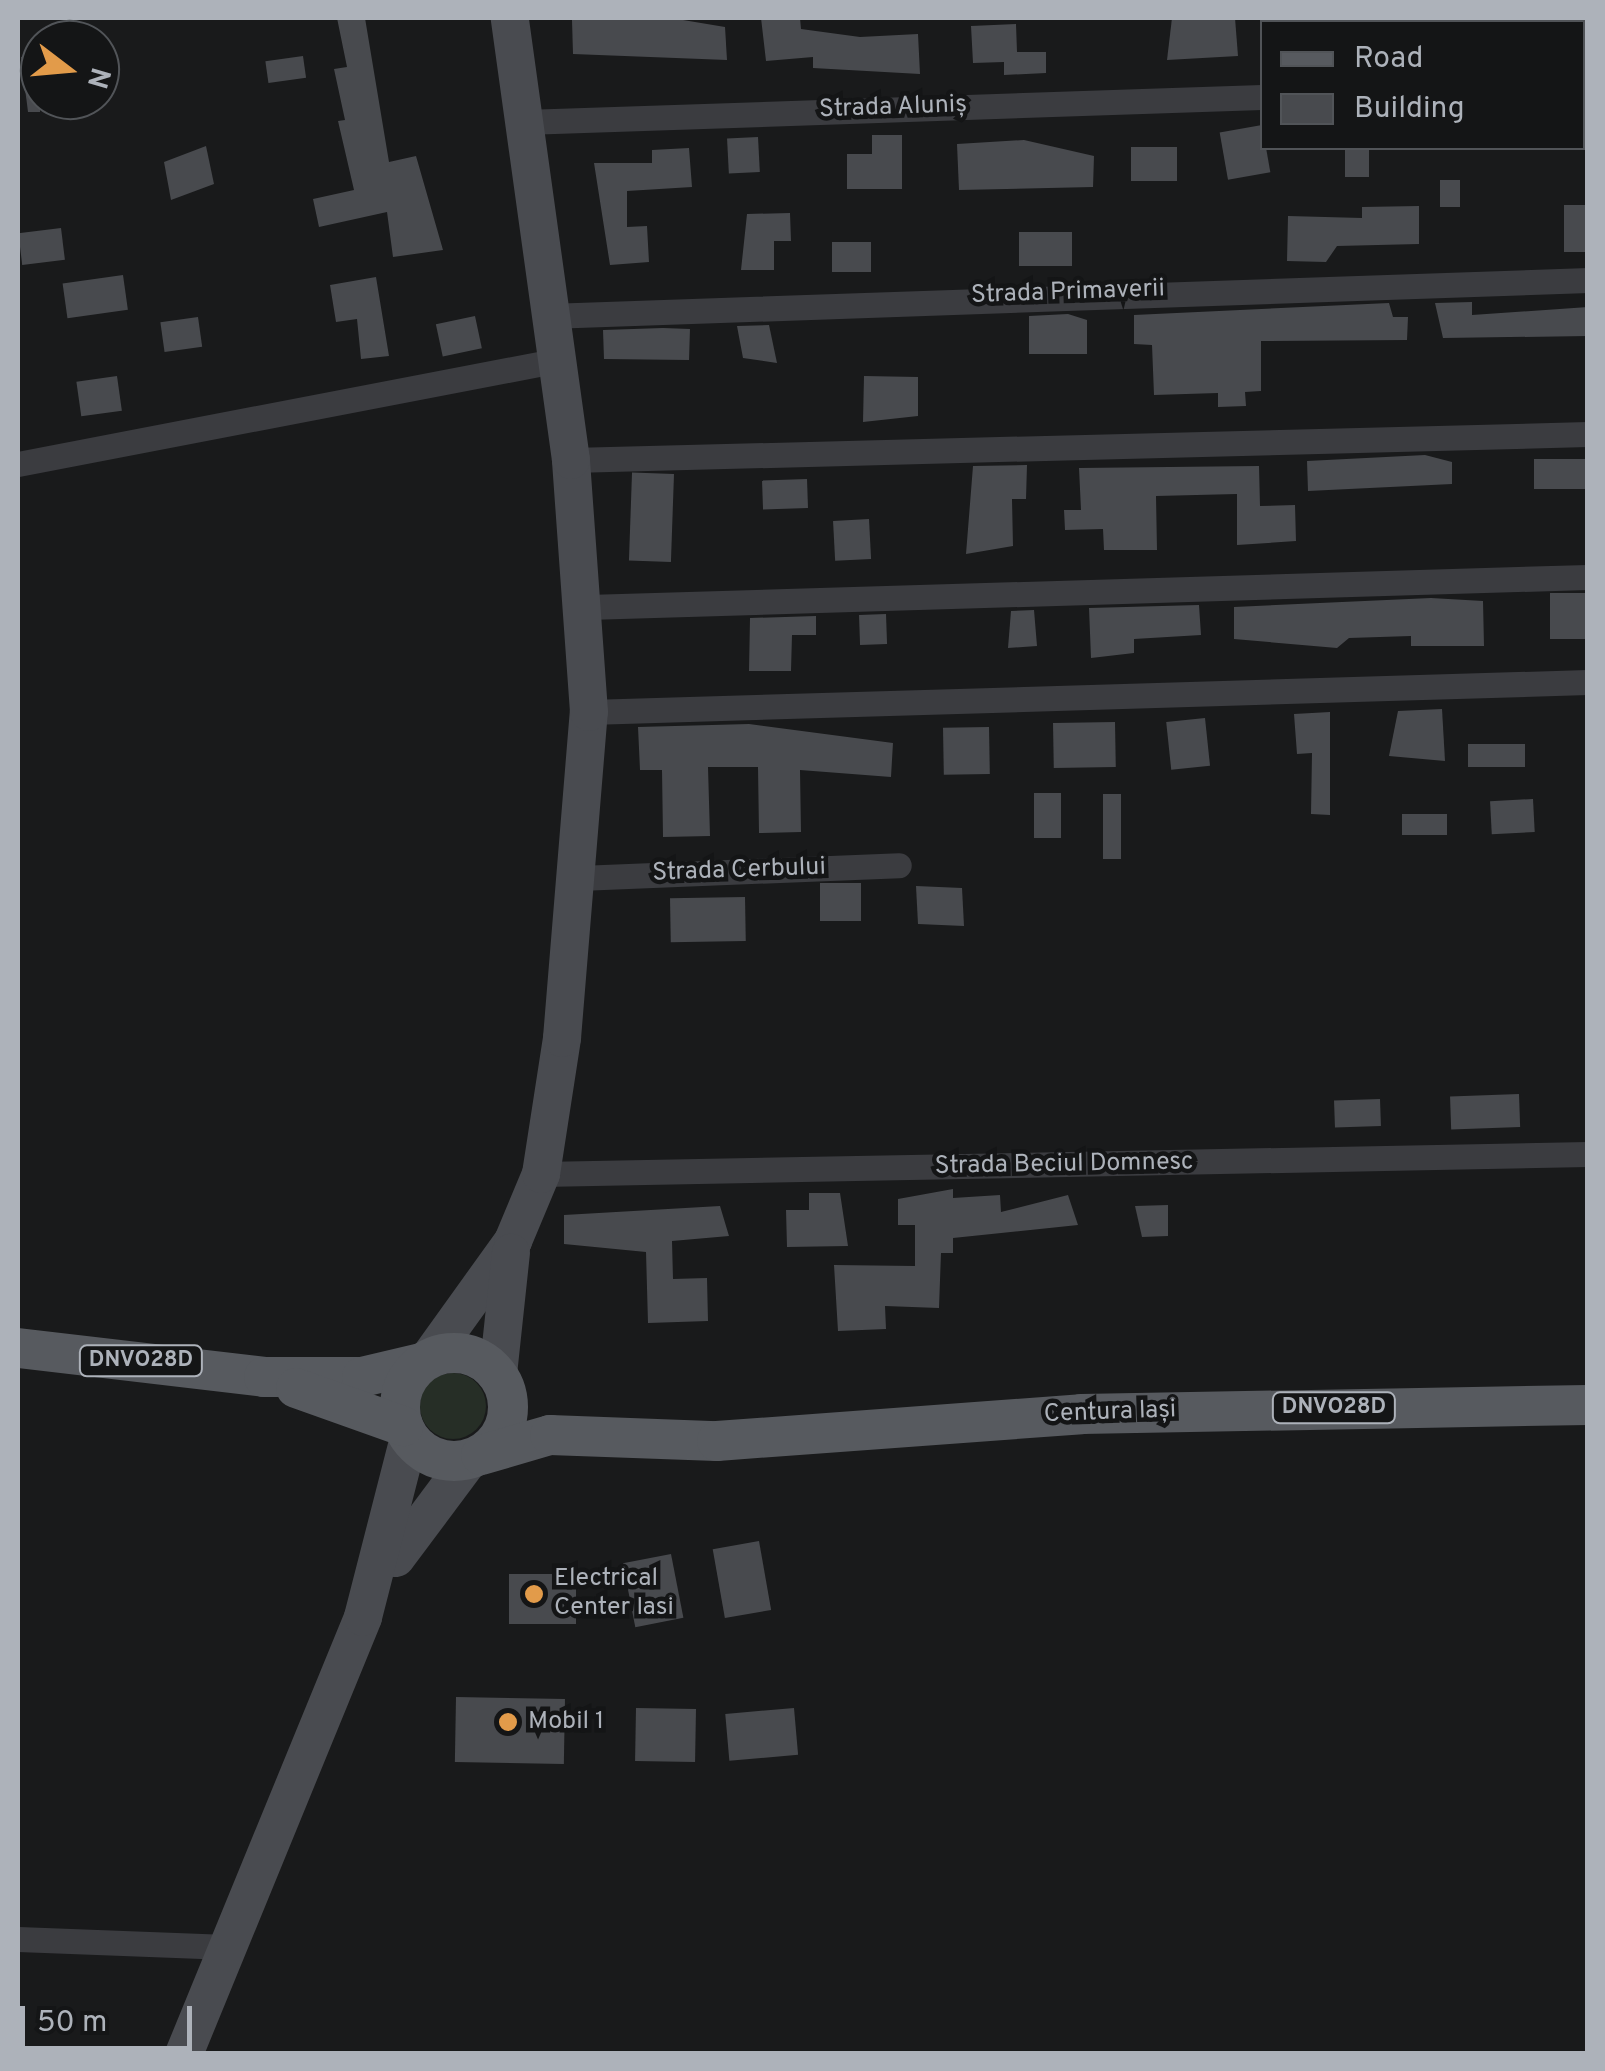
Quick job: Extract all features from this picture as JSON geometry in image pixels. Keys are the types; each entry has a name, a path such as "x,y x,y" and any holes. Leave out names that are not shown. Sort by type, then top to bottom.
{"main road":[{"path":"363,1617 406,1432 402,1392 513,1241 541,1174 579,878 589,712 587,608 510,18"},
{"path":"184,2054 363,1617 405,1541 509,1415 500,1378 513,1241"},
{"name":"DNVO28D","path":"18,1348 264,1377 362,1377 425,1361"},
{"path":"425,1361 466,1353 500,1378"},
{"name":"DNVO28D","path":"264,1377 406,1432"},
{"name":"Centura Iași","path":"500,1378 549,1410 634,1437"},
{"name":"Centura Iași","path":"475,1457 550,1435 784,1438 1174,1410 1588,1405"},
{"path":"406,1432 443,1461 475,1457"}],"street":[{"name":"Strada Aluniș","path":"524,122 1260,97"},
{"name":"Strada Primaverii","path":"548,316 1588,280"},
{"path":"18,464 554,361"},
{"path":"570,460 1588,434"},
{"path":"587,608 1588,577"},
{"path":"589,712 1588,682"},
{"name":"Strada Cerbului","path":"579,878 899,865"},
{"name":"Strada Beciul Domnesc","path":"541,1174 1588,1154"},
{"path":"18,1939 228,1946"}],"shaded area":[{"path":"453,1373 476,1383 486,1406 476,1429 453,1439 430,1429 420,1406 430,1383"}],"building":[{"path":"337,18 365,18 389,162 416,156 443,250 393,257 387,212 319,227 313,199 354,190 338,121 345,120 334,69 347,67"},
{"path":"671,18 725,27 727,60 573,54 572,20"},
{"path":"761,18 800,18 801,29 860,37 918,34 920,74 813,68 813,57 766,61"},
{"path":"1172,18 1235,18 1238,56 1167,60"},
{"path":"1016,24 1017,52 1046,52 1046,73 1004,75 1004,62 973,63 971,26"},
{"path":"303,56 306,78 268,83 265,61"},
{"path":"1260,125 1260,150 1266,150 1270,172 1228,180 1220,132"},
{"path":"872,135 902,135 902,189 847,189 847,154 872,154"},
{"path":"758,137 760,172 729,174 727,139"},
{"path":"1024,140 1094,156 1093,187 959,190 957,144"},
{"path":"206,146 214,184 171,200 164,162"},
{"path":"1131,147 1177,147 1177,181 1131,181"},
{"path":"689,148 692,187 627,191 627,227 647,226 649,262 610,265 594,163 652,163 652,150"},
{"path":"1345,150 1369,150 1369,177 1345,177"},
{"path":"1440,180 1460,180 1460,207 1440,207"},
{"path":"1564,205 1588,205 1588,252 1564,252"},
{"path":"1419,206 1419,244 1337,246 1326,262 1287,261 1288,216 1362,218 1362,207"},
{"path":"790,213 791,241 774,241 774,270 741,270 747,214"},
{"path":"61,228 65,260 22,265 18,233"},
{"path":"1019,232 1072,232 1072,266 1019,266"},
{"path":"832,242 871,242 871,272 832,272"},
{"path":"123,275 128,310 67,318 63,283"},
{"path":"376,277 389,356 361,359 357,319 336,322 330,285"},
{"path":"1472,302 1472,315 1588,307 1588,336 1443,338 1435,303"},
{"path":"1389,303 1393,317 1408,317 1407,340 1261,341 1261,391 1245,392 1246,406 1218,407 1218,393 1154,395 1152,345 1134,344 1134,315"},
{"path":"1068,314 1087,320 1087,354 1029,354 1029,316"},
{"path":"475,316 482,348 443,357 436,324"},
{"path":"198,317 202,347 165,352 160,322"},
{"path":"769,325 777,363 743,358 737,326"},
{"path":"690,329 689,360 604,359 603,330"},
{"path":"117,376 122,411 81,416 76,382"},
{"path":"864,376 918,377 918,416 863,422"},
{"path":"1425,455 1452,462 1452,484 1308,491 1307,461"},
{"path":"1534,459 1588,459 1588,489 1534,489"},
{"path":"1027,465 1026,499 1012,499 1013,546 966,554 973,466"},
{"path":"1259,466 1260,506 1295,505 1296,541 1237,545 1237,494 1156,496 1157,550 1104,550 1103,529 1065,530 1064,510 1081,510 1079,468"},
{"path":"632,473 674,474 671,562 629,560"},
{"path":"807,479 808,508 763,510 762,481"},
{"path":"869,519 871,559 835,561 833,521"},
{"path":"1550,593 1588,593 1588,639 1550,639"},
{"path":"1431,598 1483,601 1484,646 1411,646 1411,636 1349,638 1337,648 1234,639 1234,607"},
{"path":"1199,605 1201,635 1134,639 1134,653 1091,658 1089,608"},
{"path":"1034,610 1037,646 1008,648 1011,611"},
{"path":"886,614 887,644 860,645 859,615"},
{"path":"816,616 816,635 792,635 791,671 749,671 750,618"},
{"path":"1442,709 1445,761 1389,756 1398,711"},
{"path":"1330,712 1330,815 1311,814 1312,753 1297,754 1294,714"},
{"path":"1205,718 1210,766 1171,770 1166,722"},
{"path":"1115,722 1116,767 1054,768 1053,723"},
{"path":"749,724 893,743 891,777 800,770 801,832 759,833 758,767 708,767 710,836 663,837 662,770 640,770 638,727"},
{"path":"989,727 990,774 944,775 943,728"},
{"path":"1468,744 1525,744 1525,767 1468,767"},
{"path":"1034,793 1061,793 1061,838 1034,838"},
{"path":"1103,794 1121,794 1121,859 1103,859"},
{"path":"1533,799 1535,832 1492,834 1490,801"},
{"path":"1402,814 1447,814 1447,835 1402,835"},
{"path":"820,883 861,883 861,921 820,921"},
{"path":"916,886 962,888 964,926 918,924"},
{"path":"745,897 746,941 671,942 670,898"},
{"path":"1519,1094 1520,1127 1451,1129 1450,1096"},
{"path":"1380,1099 1381,1126 1335,1128 1334,1101"},
{"path":"953,1189 953,1198 1000,1195 1001,1212 1068,1195 1078,1225 953,1238 953,1253 941,1253 939,1308 885,1306 886,1329 838,1331 834,1265 915,1266 915,1225 898,1225 898,1199"},
{"path":"809,1193 840,1193 848,1246 787,1247 786,1210 809,1210"},
{"path":"1168,1205 1168,1236 1142,1237 1135,1206"},
{"path":"720,1206 729,1236 672,1241 673,1279 707,1278 708,1321 648,1323 646,1252 564,1244 564,1215"},
{"path":"759,1541 771,1610 725,1618 713,1549"},
{"path":"671,1554 683,1618 635,1627 623,1563"},
{"path":"509,1574 576,1574 576,1624 509,1624"},
{"path":"456,1697 565,1699 564,1764 455,1762"},
{"path":"636,1708 696,1709 695,1762 635,1761"},
{"path":"794,1708 798,1755 729,1761 725,1714"}],"place":[{"name":"Electrical Center Iasi","path":"534,1594"},
{"name":"Mobil 1","path":"508,1722"}]}
